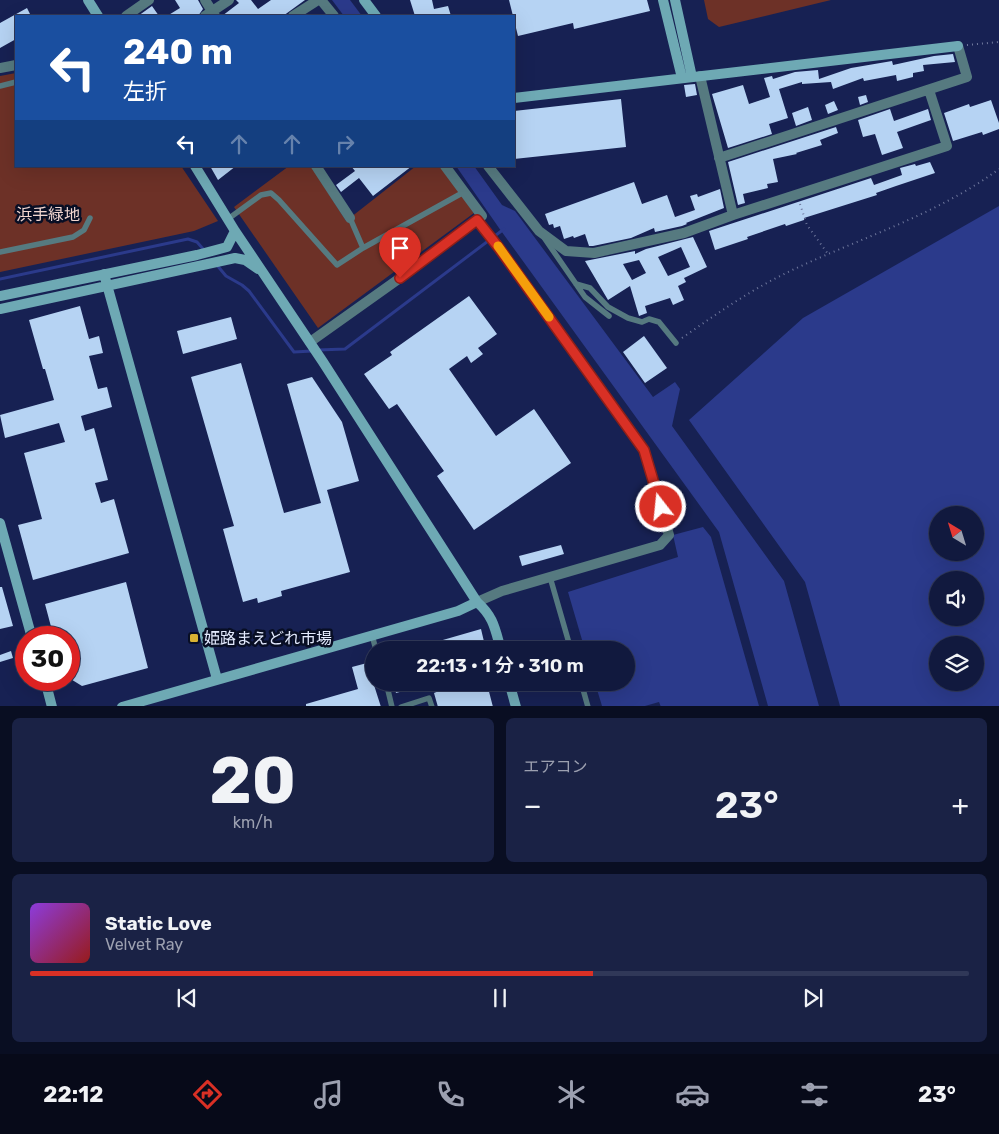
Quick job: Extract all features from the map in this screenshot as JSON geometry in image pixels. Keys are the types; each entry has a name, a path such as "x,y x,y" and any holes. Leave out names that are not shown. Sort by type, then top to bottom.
{"street":[{"path":"88,0 97,15"},
{"path":"127,15 149,0"},
{"path":"205,0 211,15 229,0"},
{"path":"295,15 318,0"},
{"path":"322,0 333,15"},
{"path":"365,0 375,15"},
{"path":"663,0 692,77 719,158 733,215"},
{"path":"675,0 692,77"},
{"path":"515,98 958,46 967,77 719,158"},
{"path":"0,68 15,65"},
{"path":"489,167 539,231 566,251 594,253 684,233 733,215 947,146 929,90"},
{"path":"196,167 235,231 310,342 477,602 487,612 493,622 498,641"},
{"path":"317,167 350,218"},
{"path":"310,342 482,216 446,167"},
{"path":"122,706 458,611 502,591 660,544 669,535 644,450 477,220"},
{"path":"0,296 227,247 235,231"},
{"path":"235,258 245,245"},
{"path":"0,309 235,258 244,260 263,272"},
{"path":"104,274 217,679"},
{"path":"0,523 29,626"},
{"path":"48,691 52,706"},
{"path":"512,691 516,706"}],"lane":[{"path":"0,86 15,82"},
{"path":"228,219 262,195 271,193 337,265 363,248 464,192"},
{"path":"0,252 73,237 84,230 90,218"},
{"path":"350,218 363,248"},
{"path":"539,231 585,297 609,316"},
{"path":"576,284 590,288 608,308 628,318 642,322 649,319 659,322 676,343"},
{"path":"550,577 568,641"},
{"path":"372,636 373,641"},
{"path":"388,691 392,706"},
{"path":"584,691 588,706"},
{"path":"401,706 429,698 432,706"}],"path":[{"path":"958,46 999,42"},
{"path":"676,343 736,299 828,254 972,189 999,169"},
{"path":"797,195 807,225 828,254"}],"green space":[{"path":"704,0 831,0 719,27 708,19"},
{"name":"浜手緑地","path":"15,73 15,167 182,167 218,221 194,231 0,272 0,76"},
{"path":"288,167 312,167 346,221 415,167 441,167 474,213 318,328 234,207"}],"shaded area":[{"path":"332,0 350,0 361,15 343,15"},
{"path":"457,167 475,167 502,205 515,211 653,397 675,382 680,389 672,426 784,581 819,706 768,706 719,532"},
{"path":"999,206 999,706 840,706 805,582 689,420 803,318"},
{"path":"703,527 711,537 759,706 661,706 659,702 645,706 602,706 597,691 635,691 635,641 582,641 568,592 678,557 673,535"}],"building":[{"path":"175,0 198,0 203,9 199,15 169,15 180,8"},
{"path":"236,0 251,0 258,9 271,0 305,0 284,15 223,15 239,3"},
{"path":"410,0 432,0 434,9 448,6 451,15 415,15"},
{"path":"509,0 647,0 650,11 574,29 573,23 518,36 515,15 513,15"},
{"path":"152,6 158,15 139,15"},
{"path":"27,8 30,15 15,15 15,40 0,48 0,23"},
{"path":"953,54 955,62 923,65 924,71 913,73 913,77 897,81 896,75 864,81 863,78 833,89 831,82 802,84 802,82 779,89 788,118 769,124 772,134 728,148 712,94 743,85 749,104 770,97 764,78 772,76 773,79 795,72 818,70 819,79 851,68 892,61 893,65"},
{"path":"695,84 697,95 686,97 684,85"},
{"path":"866,95 868,102 860,105 858,97"},
{"path":"621,99 626,147 515,159 515,111"},
{"path":"991,100 999,123 999,129 983,135 982,132 953,141 944,113 969,104 970,107"},
{"path":"834,101 838,110 828,114 825,105"},
{"path":"808,107 812,120 796,126 792,113"},
{"path":"890,109 894,121 928,109 931,120 897,132 903,148 882,155 875,134 863,137 858,120"},
{"path":"836,127 838,133 820,140 822,145 797,154 773,159 778,182 767,184 768,188 743,194 745,203 738,205 728,162"},
{"path":"930,162 935,173 876,193 877,195 804,218 804,220 786,226 785,224 747,237 748,239 715,250 709,231 871,178 874,185 902,175 900,168"},
{"path":"211,167 235,167 218,180"},
{"path":"352,167 411,167 373,196 359,178 341,192 336,185 355,171"},
{"path":"634,182 642,204 667,195 675,217 695,210 690,196 697,194 698,197 720,189 724,208 682,226 655,232 654,228 631,238 593,246 589,246 585,234 564,239 560,226 554,228 553,224 549,225 545,214"},
{"path":"693,237 707,267 684,278 686,282 678,286 684,300 673,305 670,298 645,306 647,313 639,316 630,286 608,300 585,261 635,251 635,254 646,249","holes":["681,247 690,267 668,276 658,257","639,260 646,273 632,280 623,264"]},
{"path":"469,296 497,334 478,348 483,354 471,363 467,356 449,369 496,436 534,409 571,463 474,530 437,476 444,471 397,404 389,409 364,374 392,355 390,352"},
{"path":"80,306 89,339 99,336 103,353 89,356 98,389 107,387 112,407 81,416 85,431 94,428 108,480 95,483 101,503 114,499 129,553 33,580 18,525 42,519 24,453 65,442 59,423 5,438 0,415 54,400 29,320"},
{"path":"231,317 237,339 183,354 177,331"},
{"path":"644,336 667,368 645,383 623,352"},
{"path":"241,363 284,513 321,503 287,384 312,377 342,422 359,481 327,490 350,572 281,591 282,596 258,603 257,598 243,602 223,529 234,526 191,377"},
{"path":"561,545 564,554 522,566 519,556"},
{"path":"126,582 148,668 82,686 80,685 80,626 51,626 45,604"},
{"path":"0,587 2,587 13,626 0,629"},
{"path":"481,629 484,641 439,641"},
{"path":"11,651 13,658 0,662 0,655"},
{"path":"365,664 365,691 376,691 381,706 306,706 306,704 358,689 352,667"},
{"path":"439,691 489,691 493,706 438,706 434,693"}],"waterway":[{"path":"318,350 345,349 504,229"},
{"path":"0,279 188,239 197,242 204,250"},
{"path":"216,264 226,276 249,291 294,352 312,351"}],"slow traffic":[{"path":"498,246 549,317"}],"place":[{"name":"姫路まえどれ市場","path":"194,638"}],"route":[{"path":"400,278 477,220 644,450 661,507"}]}
